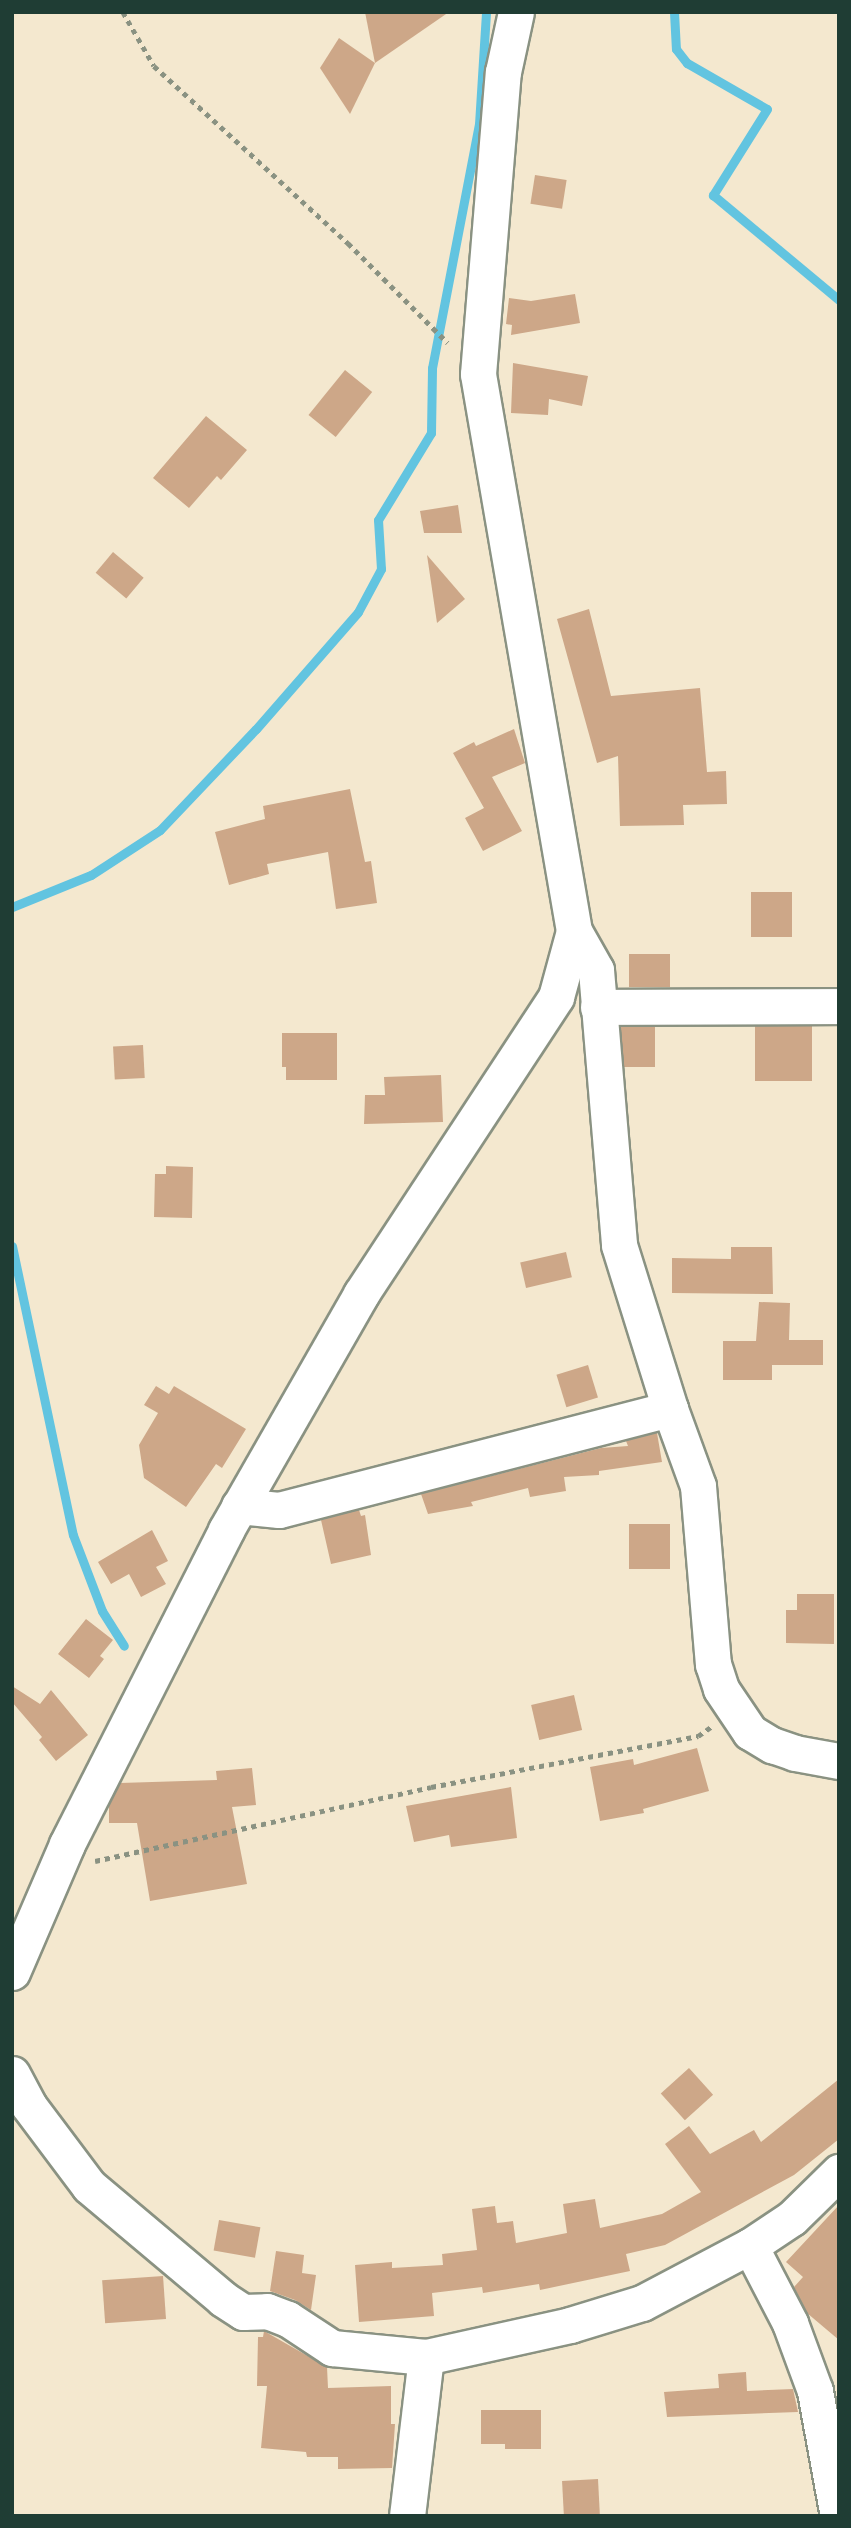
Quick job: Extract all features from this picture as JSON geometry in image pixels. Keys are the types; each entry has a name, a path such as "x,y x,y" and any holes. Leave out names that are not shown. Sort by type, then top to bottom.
{"street":[{"path":"516,12 503,72 478,374 574,931 596,970 619,1245 670,1409 698,1486 711,1652 721,1689 750,1732 772,1745 839,1761"},
{"path":"12,1972 56,1870 239,1506 361,1294 556,996 574,931"},
{"path":"598,1007 839,1006"},
{"path":"239,1506 279,1510 670,1409"},
{"path":"12,2074 29,2106 89,2186 223,2300 243,2312 267,2311 288,2319 332,2348 426,2357 570,2325 642,2303 750,2246 792,2218 839,2172"},
{"path":"750,2246 790,2323 815,2391 838,2516"},
{"path":"407,2516 426,2357"}],"path":[{"path":"123,12 154,66 348,243 478,374"},
{"path":"56,1870 431,1787 698,1736 734,1710"}],"building":[{"path":"365,12 449,12 375,63"},
{"path":"339,38 375,63 350,114 320,68"},
{"path":"535,175 567,180 562,209 530,204"},
{"path":"575,294 580,323 511,335 512,325 506,324 509,298 531,301"},
{"path":"513,363 588,376 582,406 549,399 548,415 511,413"},
{"path":"345,370 372,392 336,437 308,415"},
{"path":"206,416 247,450 221,480 217,476 189,508 153,478"},
{"path":"458,505 462,533 424,533 420,511"},
{"path":"113,552 144,578 126,598 96,573"},
{"path":"427,555 465,599 437,623"},
{"path":"589,609 611,696 700,688 707,772 726,771 727,804 683,805 684,825 620,826 618,756 597,763 557,619"},
{"path":"514,729 525,763 492,777 522,831 483,851 465,818 484,808 453,753 474,742 476,746"},
{"path":"350,789 365,862 371,861 377,903 336,909 328,852 267,864 269,874 229,885 215,832 265,819 263,806"},
{"path":"751,892 792,892 792,937 751,937"},
{"path":"629,954 670,954 670,987 629,987"},
{"path":"755,1026 812,1026 812,1081 755,1081"},
{"path":"621,1027 655,1027 655,1067 621,1067"},
{"path":"282,1033 337,1033 337,1080 286,1080 286,1067 282,1067"},
{"path":"143,1045 145,1078 115,1080 113,1047"},
{"path":"441,1075 443,1122 364,1124 365,1095 385,1095 384,1077"},
{"path":"166,1166 193,1167 192,1218 154,1217 155,1174 166,1174"},
{"path":"731,1247 772,1247 773,1294 672,1293 672,1258 731,1259"},
{"path":"566,1252 572,1277 526,1288 520,1263"},
{"path":"759,1302 790,1303 789,1340 823,1340 823,1365 772,1365 772,1380 723,1380 723,1341 756,1341"},
{"path":"588,1365 598,1398 566,1407 556,1375"},
{"path":"156,1386 169,1394 174,1386 246,1429 222,1468 216,1464 186,1507 144,1478 139,1445 158,1413 144,1405"},
{"path":"657,1433 662,1462 599,1471 599,1475 564,1477 566,1491 530,1497 528,1488 471,1502 473,1506 428,1514 421,1494 601,1448 628,1446 626,1441"},
{"path":"359,1510 361,1516 365,1515 371,1555 331,1564 321,1520"},
{"path":"629,1524 670,1524 670,1569 629,1569"},
{"path":"152,1530 168,1561 156,1567 166,1584 141,1597 129,1574 111,1584 98,1562"},
{"path":"797,1594 834,1594 834,1644 786,1643 786,1610 797,1610"},
{"path":"86,1619 113,1640 100,1656 104,1659 89,1678 58,1654"},
{"path":"12,1686 40,1704 51,1690 88,1735 56,1761 39,1740 42,1737 12,1702"},
{"path":"574,1695 582,1730 539,1740 531,1705"},
{"path":"697,1748 709,1791 643,1809 644,1813 600,1821 590,1767 633,1759 634,1765"},
{"path":"252,1768 256,1805 232,1807 247,1884 150,1901 137,1823 109,1823 109,1806 120,1783 217,1780 216,1771"},
{"path":"511,1787 517,1838 451,1847 449,1835 414,1842 406,1806"},
{"path":"689,2068 713,2095 685,2120 661,2093"},
{"path":"839,2079 839,2139 794,2175 665,2245 626,2254 630,2271 540,2290 539,2284 483,2293 482,2287 432,2293 434,2316 359,2322 355,2265 392,2262 392,2268 443,2265 442,2254 477,2250 472,2209 495,2206 497,2223 513,2221 516,2243 567,2233 563,2204 595,2199 600,2228 662,2214 701,2192 665,2144 689,2126 710,2154 754,2130 761,2142"},
{"path":"839,2205 839,2340 807,2313 794,2287 803,2277 786,2262"},
{"path":"219,2220 260,2227 255,2258 214,2251"},
{"path":"276,2251 304,2255 302,2273 316,2275 311,2310 295,2300 270,2291"},
{"path":"163,2276 166,2319 105,2323 102,2280"},
{"path":"264,2331 327,2367 328,2388 391,2386 391,2424 395,2424 392,2468 338,2469 338,2457 307,2457 306,2452 261,2448 267,2386 257,2386 258,2337 263,2337"},
{"path":"746,2372 747,2391 793,2389 798,2412 667,2417 664,2392 719,2388 718,2374"},
{"path":"481,2410 541,2410 541,2449 505,2449 505,2444 481,2444"},
{"path":"598,2479 600,2516 564,2516 562,2481"}],"waterway":[{"path":"12,907 91,875 160,830 256,729 358,612 381,569 378,520 431,433 432,368 479,124 486,12"},
{"path":"674,12 676,49 687,63 767,109 713,195 839,300"},
{"path":"12,1246 73,1535 102,1611 124,1646"}]}
